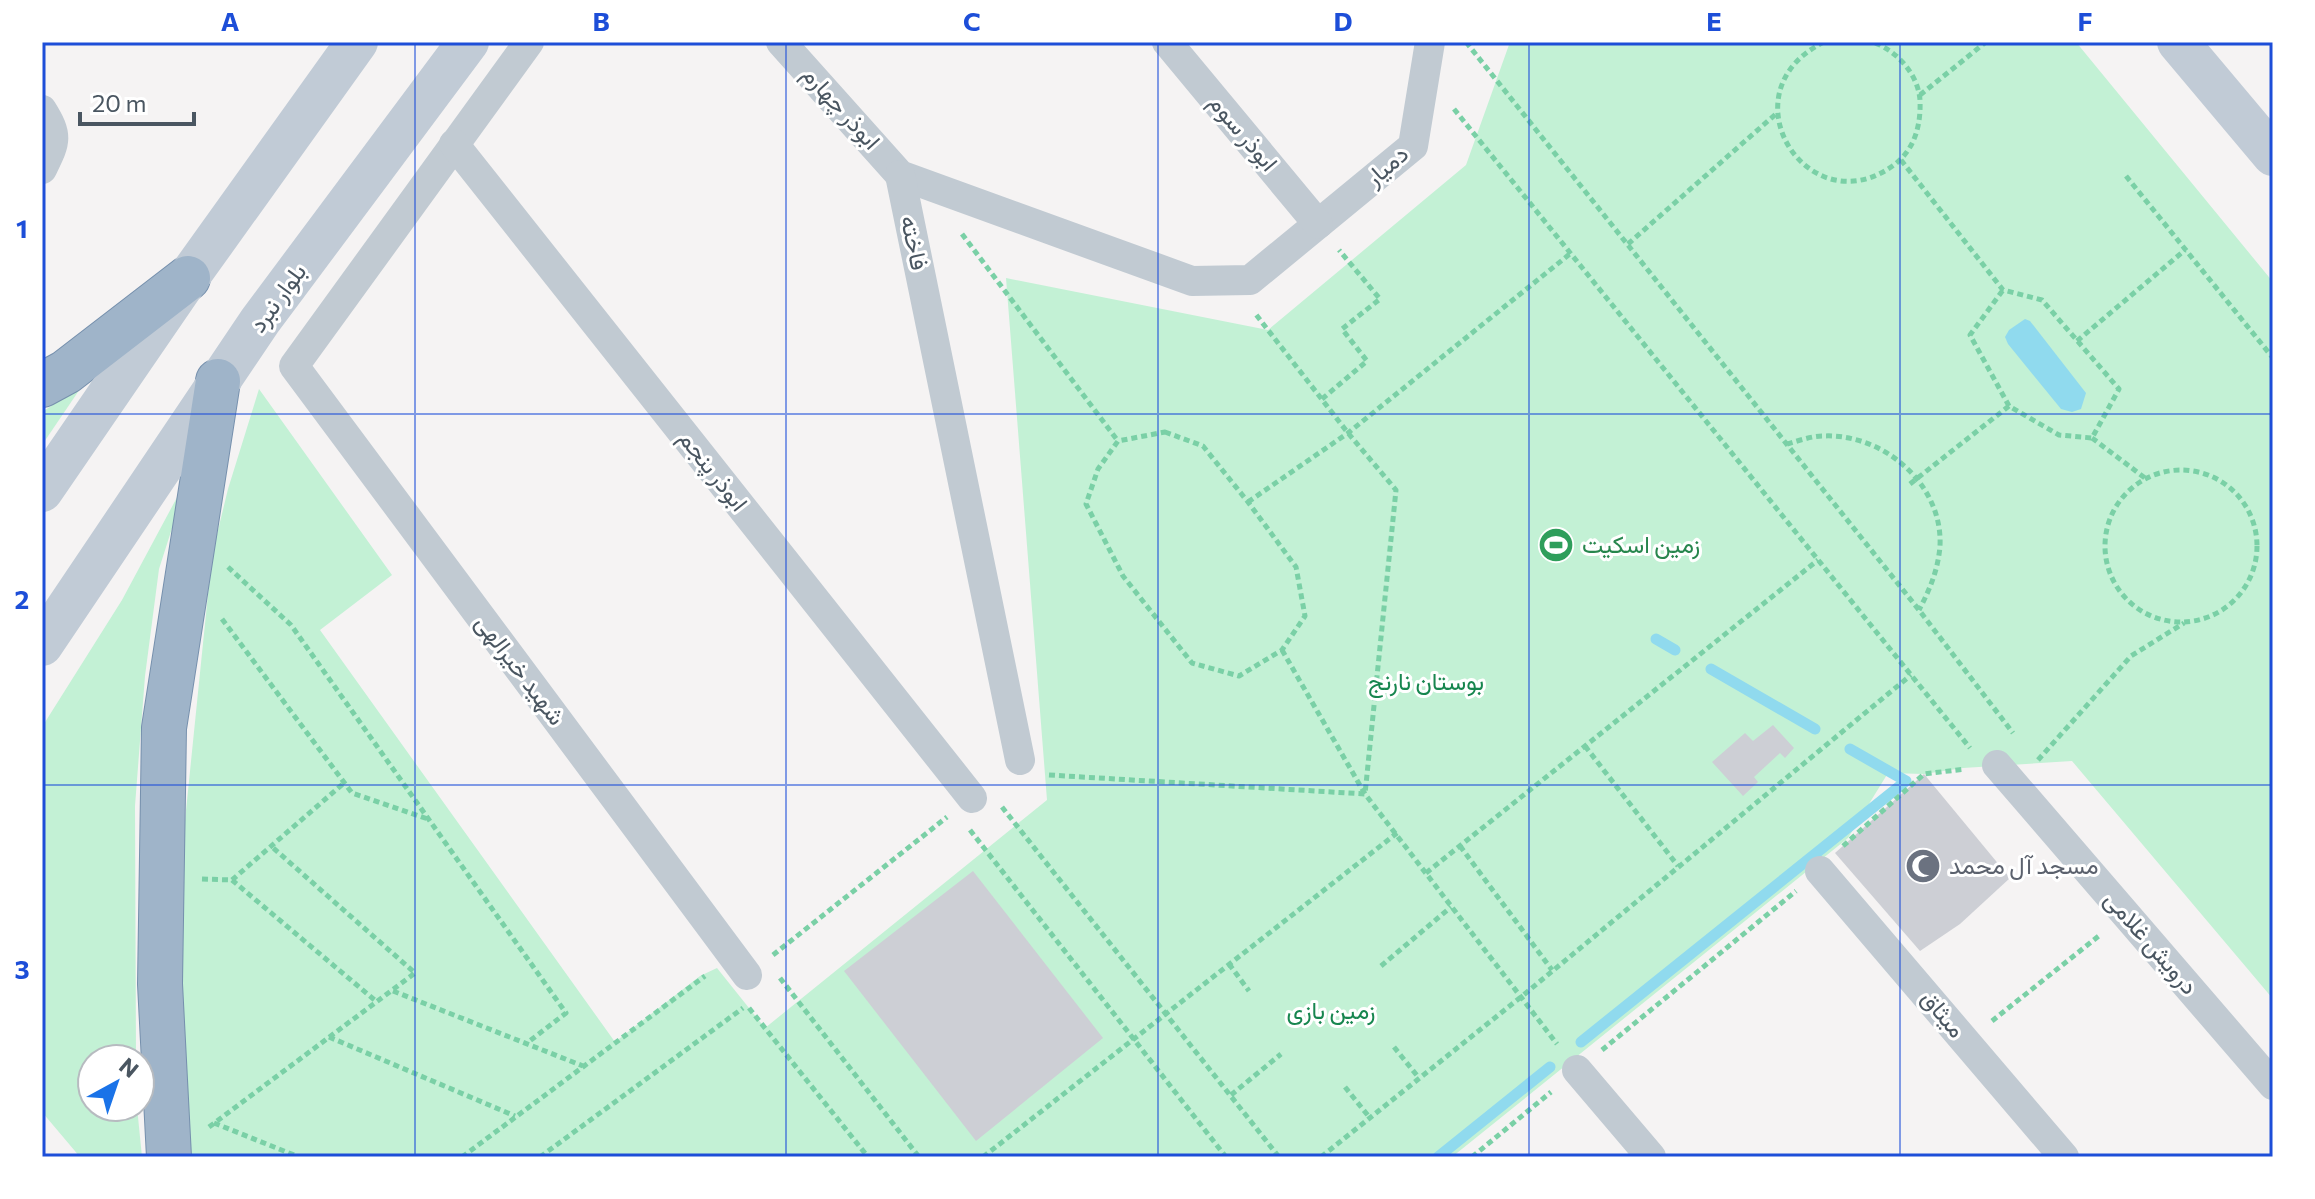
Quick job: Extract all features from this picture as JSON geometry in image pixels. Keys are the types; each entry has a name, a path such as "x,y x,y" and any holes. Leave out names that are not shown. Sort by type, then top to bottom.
{"highway":[{"path":"42,385 66,372 188,278"},
{"path":"184,1146 160,984 164,728 218,381"}],"main road":[{"path":"42,491 188,278 357,42"},
{"name":"بلوار نبرد","path":"42,645 218,381 468,42"},
{"path":"2178,42 2273,155"},
{"path":"42,605 52,601 99,562"}],"street":[{"path":"454,144 529,42"},
{"name":"ابوذر چهارم","path":"781,42 900,175"},
{"name":"ابوذر سوم","path":"1167,42 1318,224"},
{"name":"دمیار","path":"1318,224 1413,146 1430,42"},
{"path":"42,110 51,127 54,143 42,169"},
{"name":"شهید خیرالهی","path":"454,144 294,366 748,982"},
{"name":"ابوذر پنجم","path":"454,144 964,804"},
{"name":"فاخته","path":"900,175 1192,281 1250,280 1318,224"},
{"name":"فاخته","path":"900,175 1033,767"},
{"name":"درویش غلامی","path":"1991,766 2126,914 2273,1085"},
{"name":"میثاق","path":"1820,871 2064,1157"},
{"path":"1577,1070 1651,1157"}],"path":[{"path":"1466,42 1919,610 2016,737"},
{"path":"1824,42 1807,51 1790,67 1780,89 1777,113 1782,136 1795,156 1813,172 1836,180 1859,181 1881,174 1901,160 1914,141 1921,119 1920,95 1911,73 1896,55 1873,42"},
{"path":"1920,95 1986,42"},
{"path":"1425,74 1911,675 1991,766"},
{"path":"1628,244 1777,113"},
{"path":"1901,160 2003,290 2042,300 2119,389 2092,438"},
{"path":"2126,176 2273,358"},
{"path":"1318,224 1380,299 1342,329 1367,361 1322,399"},
{"path":"962,233 1118,441"},
{"path":"2077,341 2185,250"},
{"path":"1248,502 1348,433 1571,253"},
{"path":"1228,281 1396,490 1365,794"},
{"path":"2003,290 1970,335 2009,406 2059,435 2092,438 2145,478"},
{"path":"1910,484 2009,406"},
{"path":"1165,432 1203,446 1248,502 1296,567 1305,616 1282,650 1239,676 1192,663 1123,576 1086,504 1098,469 1118,441 1165,432"},
{"path":"1787,444 1822,436 1857,439 1890,453 1916,477 1934,508 1940,543 1935,578 1919,610"},
{"path":"1472,1157 1820,871 1835,853 1924,774 2035,763 2131,656 2184,623 2208,618 2229,605 2246,587 2255,564 2257,540 2251,516 2238,495 2218,479 2195,471 2170,470 2145,478 2125,494 2111,515 2104,540 2107,566 2118,589 2136,608 2159,619 2184,623"},
{"path":"219,559 291,625 566,1013 527,1043"},
{"path":"1426,873 1818,560"},
{"path":"215,610 352,793 429,819"},
{"path":"1282,650 1365,794 1577,1070"},
{"path":"1321,1157 1521,997 1911,675"},
{"path":"1585,746 1678,866"},
{"path":"1033,767 1365,794"},
{"path":"232,880 344,783"},
{"path":"540,1157 986,787 1279,1157"},
{"path":"964,804 1134,1039 1226,1157"},
{"path":"983,1157 1397,833"},
{"path":"184,1146 415,973 271,846"},
{"path":"1460,846 1552,970"},
{"path":"196,879 232,880 377,1002"},
{"path":"1381,966 1451,907"},
{"path":"1966,1041 2126,914"},
{"path":"1229,964 1249,991"},
{"path":"462,1157 717,968 748,982 919,1157"},
{"path":"748,982 868,1157"},
{"path":"393,991 584,1066"},
{"path":"329,1037 516,1117"},
{"path":"1394,1047 1419,1078"},
{"path":"1231,1095 1281,1054"},
{"path":"1345,1087 1370,1118"},
{"path":"214,1123 299,1157"}],"green space":[{"name":"بوستان نارنج","path":"1510,42 2076,42 2273,282 2273,999 2072,761 1963,768 1924,774 1888,773 1848,838 1452,1157 187,1157 182,1018 183,840 212,555 228,489 259,389 392,575 320,630 615,1042 700,976 717,968 765,1028 1047,800 1006,278 1268,330 1466,165"},
{"path":"82,386 42,445 42,412"},
{"path":"189,475 159,569 145,676 135,806 136,1043 76,1043 76,1123 139,1123 142,1157 80,1157 42,1112 42,727 122,600"}],"water":[{"path":"2025,319 2030,321 2086,393 2081,409 2072,412 2061,409 2008,344 2005,337 2009,330"}],"building":[{"path":"1773,725 1794,748 1785,758 1780,753 1754,777 1758,782 1743,796 1712,762 1745,733 1753,741"},
{"name":"مسجد آل محمد","path":"1924,774 2010,878 1960,924 1920,951 1835,853"},
{"path":"973,871 1103,1038 976,1141 844,971"}],"waterway":[{"path":"1656,639 1675,650"},
{"path":"1711,669 1815,729"},
{"path":"1581,1042 1906,781 1850,749"},
{"path":"1438,1157 1550,1067"}],"place":[{"name":"زمین اسکیت","path":"1556,545"},
{"name":"مسجد آل محمد","path":"1923,866"}],"park label":[{"name":"زمین بازی","path":"1331,1011"}]}
